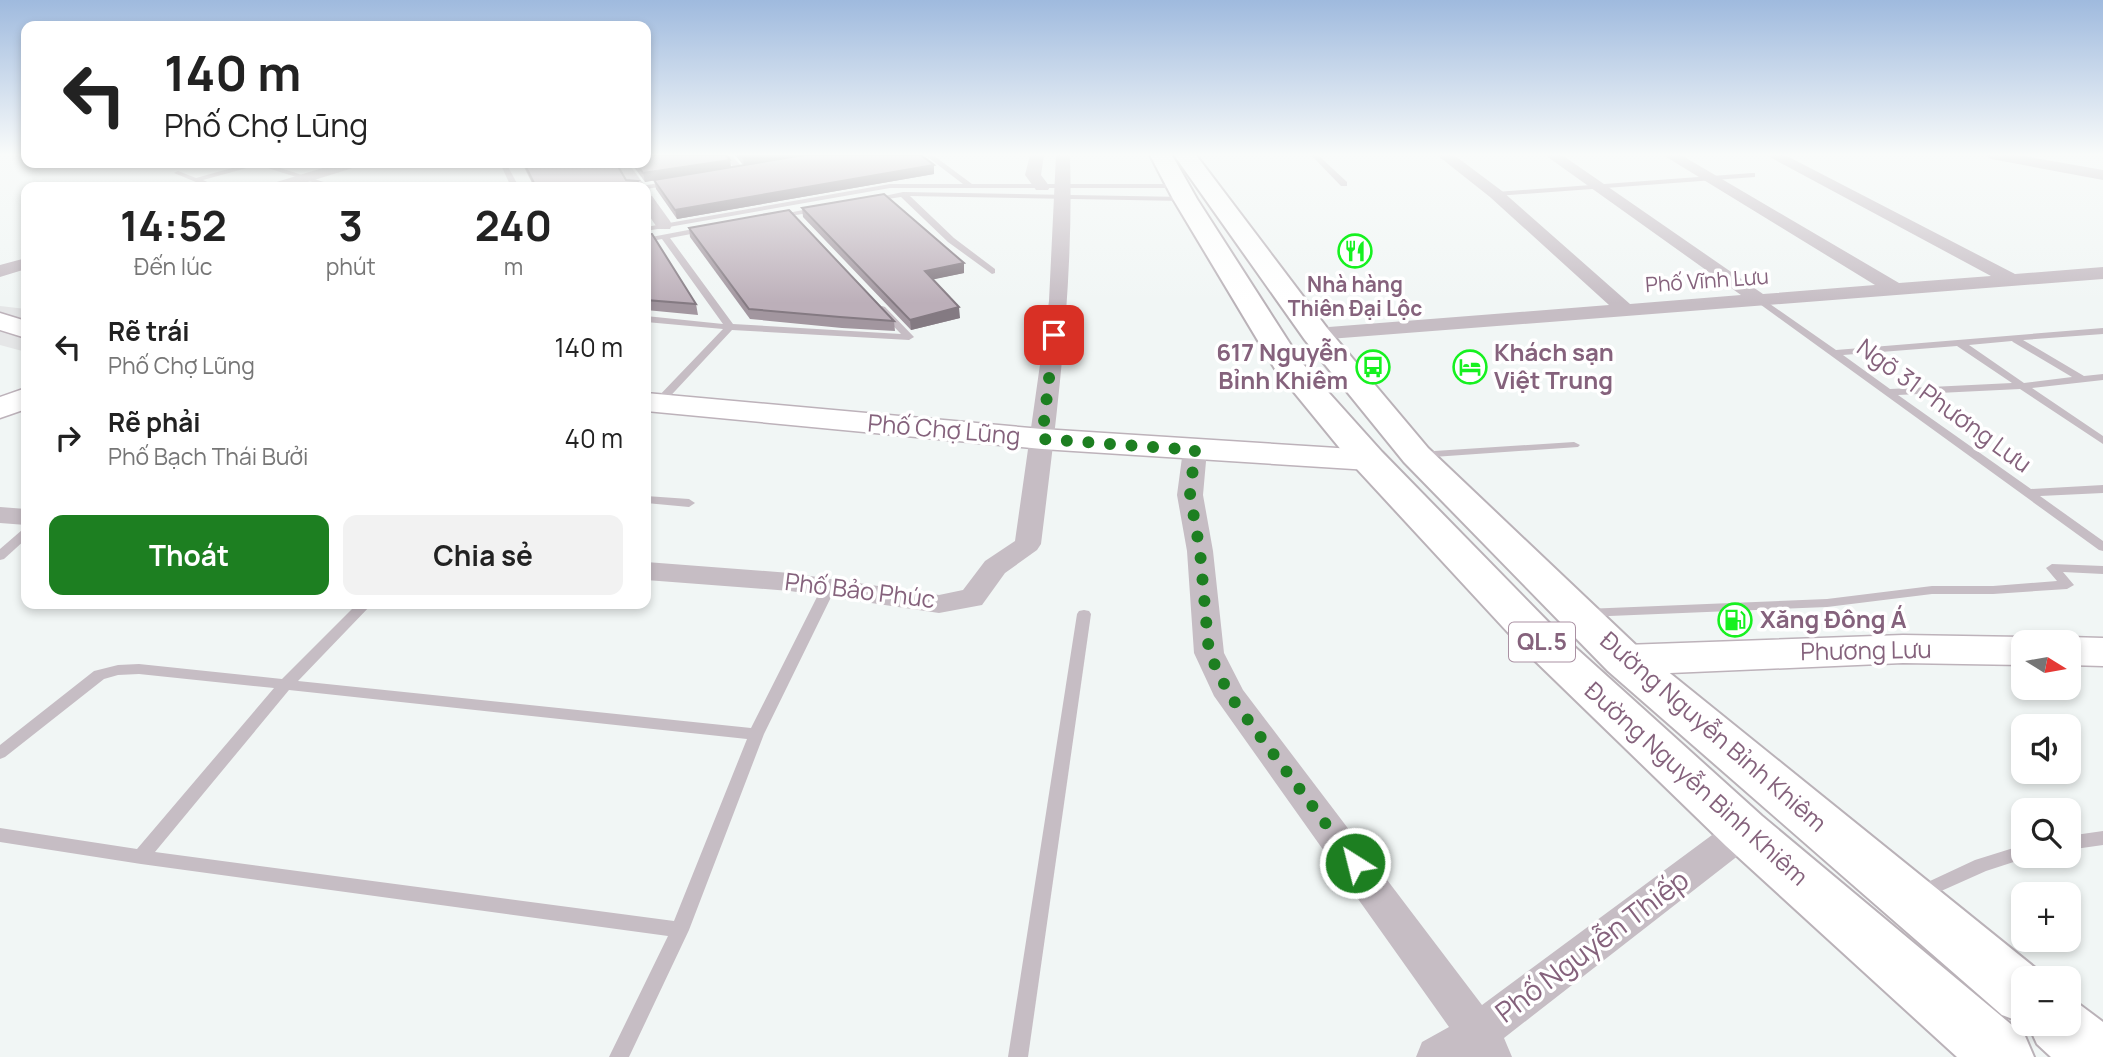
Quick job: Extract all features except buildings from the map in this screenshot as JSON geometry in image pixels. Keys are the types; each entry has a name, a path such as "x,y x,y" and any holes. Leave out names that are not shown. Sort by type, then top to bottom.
{"highway":[{"name":"Đường Nguyễn Bình Khiêm","path":"1195,204 1292,369 1369,460 1542,642 1744,831 2003,1057"},
{"name":"Đường Nguyễn Bỉnh Khiêm","path":"1203,204 1416,455 1624,660 2011,985"},
{"path":"2073,1036 2098,1057"}],"street":[{"path":"1042,439 1061,282 1064,204"},
{"path":"1507,204 1625,310"},
{"path":"1626,204 1760,300"},
{"path":"1753,204 1895,289"},
{"path":"1867,204 2012,280"},
{"path":"651,208 664,231"},
{"path":"0,271 21,265"},
{"name":"Phố Vĩnh Lưu","path":"1315,334 2103,273"},
{"path":"0,321 21,328"},
{"path":"0,409 21,399"},
{"name":"Phố Chợ Lũng","path":"652,403 1042,439 1369,460"},
{"name":"Phố Bảo Phúc","path":"651,571 829,587 939,604 972,598 995,567 1028,544 1042,439"},
{"path":"1195,450 1190,495 1200,551 1209,653 1230,696 1485,1045"},
{"path":"0,515 21,517"},
{"name":"Phương Lưu","path":"1624,660 1903,649 2011,650"},
{"path":"2081,651 2103,652"},
{"name":"Phố Nguyễn Thiếp","path":"1437,1057 1485,1045 1744,831"}],"lane":[{"path":"651,238 664,231 788,204"},
{"path":"728,225 845,204"},
{"path":"914,204 951,240 992,271"},
{"path":"784,205 801,223"},
{"path":"651,230 715,227"},
{"path":"664,231 730,327"},
{"path":"651,319 730,327 909,337 873,299"},
{"name":"Ngõ 31 Phương Lưu","path":"1760,300 2103,547"},
{"path":"652,403 730,327"},
{"path":"1834,352 2016,340 2103,331"},
{"path":"2016,340 2084,380"},
{"path":"1961,344 2103,441"},
{"path":"1889,392 2022,386 2103,377"},
{"path":"1416,455 1574,446"},
{"path":"2028,493 2103,489"},
{"path":"651,499 689,503"},
{"path":"0,556 21,537"},
{"path":"1577,613 1827,603 1932,590 2046,587 2067,585 2052,568 2103,570"},
{"path":"619,1057 680,930 756,734 829,587"},
{"path":"141,857 286,684 360,609"},
{"path":"1018,1057 1084,614"},
{"path":"0,753 99,675 118,670 139,669 756,734"},
{"path":"0,835 141,857 680,930"},
{"path":"2081,841 2103,838"},
{"path":"1908,899 1980,865 2011,856"}],"shaded area":[{"path":"0,306 21,308 21,351 0,345"}],"place":[{"name":"Nhà hàng Thiên Đại Lộc","path":"1355,251"},
{"name":"617 Nguyễn Bỉnh Khiêm","path":"1373,367"},
{"name":"Khách sạn Việt Trung","path":"1470,367"},
{"name":"Xăng Đông Á","path":"1735,620"}],"route":[{"path":"1054,335 1042,439 1195,450 1190,495 1200,551 1209,653 1230,696 1355,863"}]}
